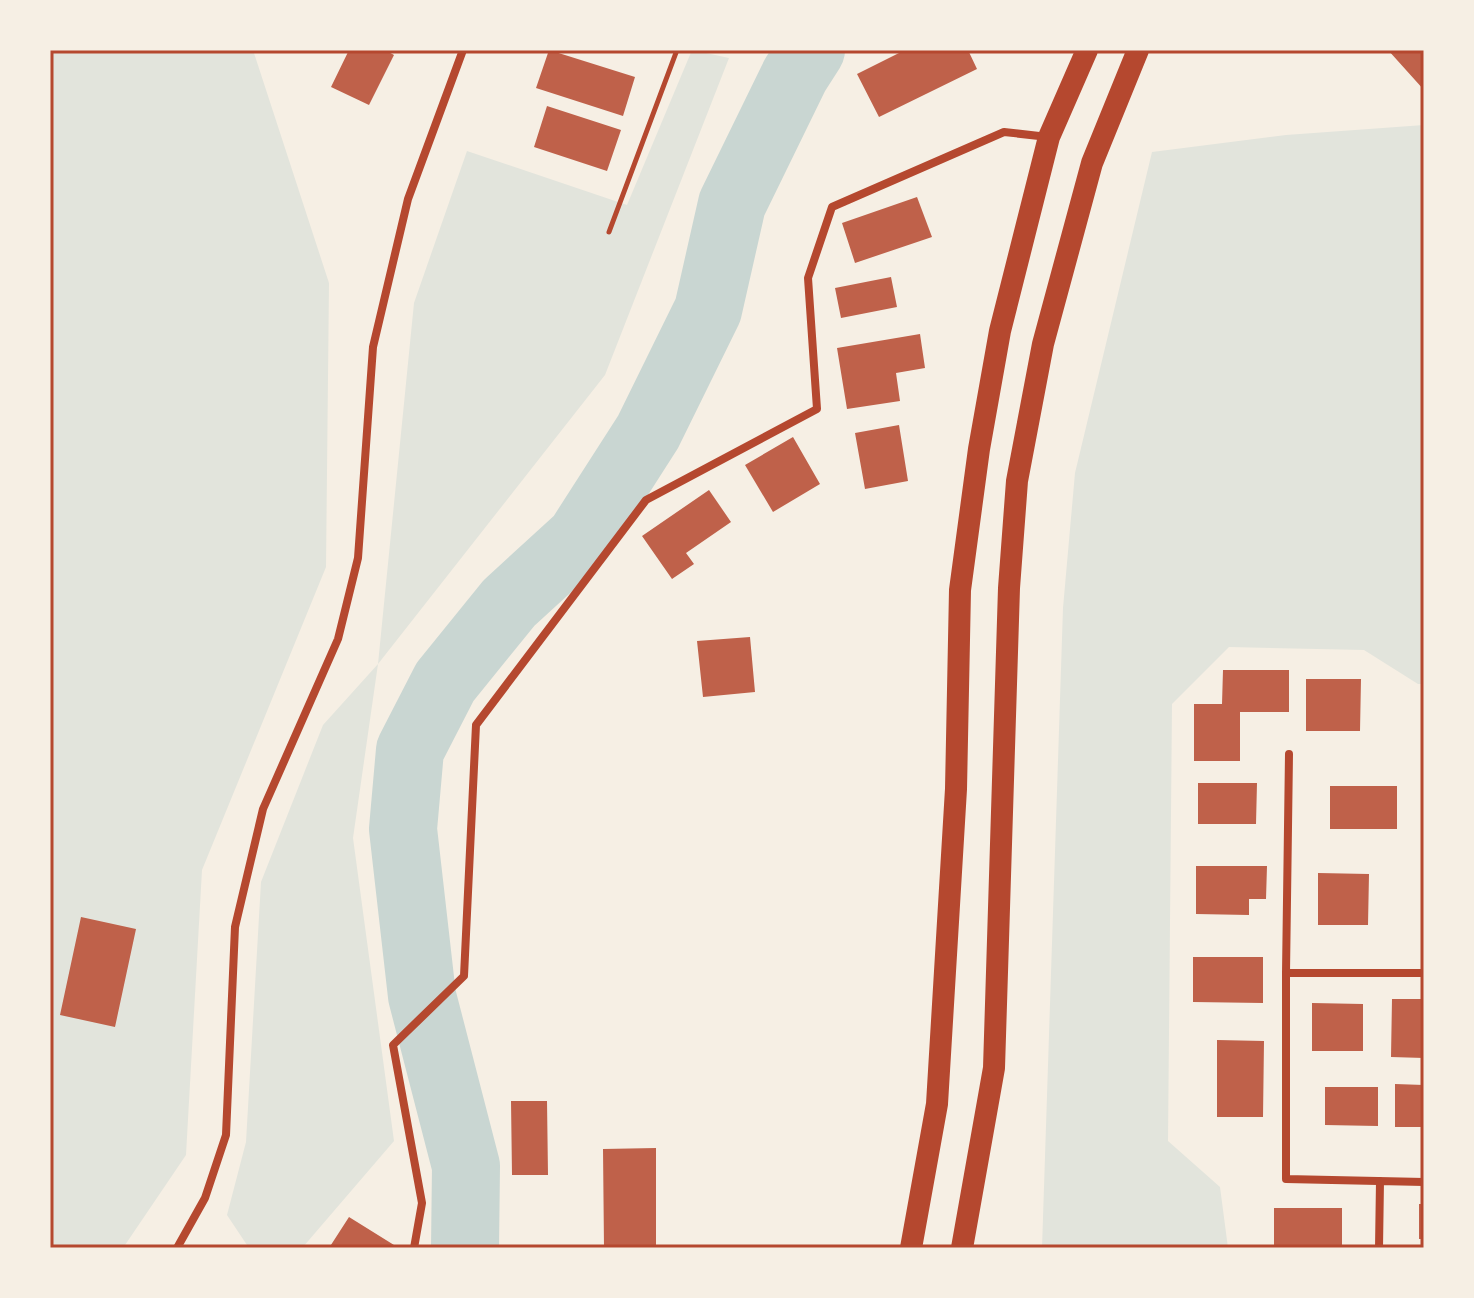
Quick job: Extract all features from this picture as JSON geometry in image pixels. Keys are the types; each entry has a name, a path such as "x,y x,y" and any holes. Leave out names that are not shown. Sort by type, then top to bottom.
{"highway":[{"path":"911,1248 937,1104 955,804 960,590 1000,331 1049,137 1087,50"},
{"path":"962,1248 994,1068 1009,588 1017,481 1043,344 1092,163 1138,50"}],"street":[{"path":"177,1248 205,1198 226,1135 235,927 263,809 338,639 358,558 373,347 408,199 463,50"},
{"path":"414,1248 422,1203 393,1045 464,976 476,725 646,500 817,409 808,278 832,207 1004,132 1049,137"},
{"path":"1289,754 1286,1179 1424,1182"},
{"path":"1286,973 1424,973"},
{"path":"1379,1248 1380,1181"}],"path":[{"path":"609,232 677,50"}],"shaded area":[{"path":"50,50 253,50 329,283 326,567 202,870 186,1155 123,1248 50,1248"},
{"path":"692,50 729,58 605,375 378,664 414,303 467,151 627,205"},
{"path":"1424,125 1424,684 1418,684 1364,650 1229,647 1172,704 1168,1141 1220,1187 1228,1248 1042,1248 1063,608 1075,473 1152,152 1286,135"},
{"path":"378,664 353,838 394,1141 303,1247 249,1248 227,1215 246,1142 261,882 323,725"}],"building":[{"path":"349,50 385,50 394,55 369,105 331,87"},
{"path":"549,50 635,77 623,116 536,88"},
{"path":"905,50 968,50 977,69 879,117 857,74"},
{"path":"1388,50 1424,50 1424,90"},
{"path":"547,106 621,130 607,171 534,147"},
{"path":"917,197 932,237 855,263 842,223"},
{"path":"891,277 897,307 841,318 835,288"},
{"path":"920,334 925,368 896,373 900,401 847,409 837,348"},
{"path":"899,425 908,481 865,489 855,433"},
{"path":"793,437 820,484 773,512 745,465"},
{"path":"709,490 731,522 686,553 694,564 672,579 642,536"},
{"path":"750,637 755,692 703,697 697,641"},
{"path":"1223,670 1289,670 1289,712 1240,712 1240,761 1194,761 1194,704 1222,704"},
{"path":"1306,679 1361,679 1360,731 1306,731"},
{"path":"1198,783 1257,783 1256,824 1198,824"},
{"path":"1330,786 1397,786 1397,829 1330,829"},
{"path":"1196,866 1267,866 1266,899 1249,899 1249,915 1196,914"},
{"path":"1318,873 1369,874 1368,925 1318,925"},
{"path":"81,917 136,929 115,1027 60,1015"},
{"path":"1193,957 1263,957 1263,1003 1193,1002"},
{"path":"1392,999 1424,999 1424,1058 1391,1057"},
{"path":"1312,1003 1363,1004 1363,1051 1312,1051"},
{"path":"1217,1040 1264,1041 1263,1117 1217,1117"},
{"path":"1395,1084 1424,1085 1424,1127 1395,1127"},
{"path":"1325,1087 1378,1087 1378,1126 1325,1125"},
{"path":"511,1101 547,1101 548,1175 512,1175"},
{"path":"656,1148 656,1248 604,1248 603,1149"},
{"path":"1419,1204 1424,1204 1424,1239 1419,1239"},
{"path":"1274,1208 1342,1208 1342,1248 1274,1248"},
{"path":"349,1217 394,1245 392,1248 329,1248"}],"waterway":[{"path":"465,1248 466,1166 422,996 403,829 410,750 445,682 509,603 580,538 648,432 708,310 732,204 795,75 811,50"}]}
